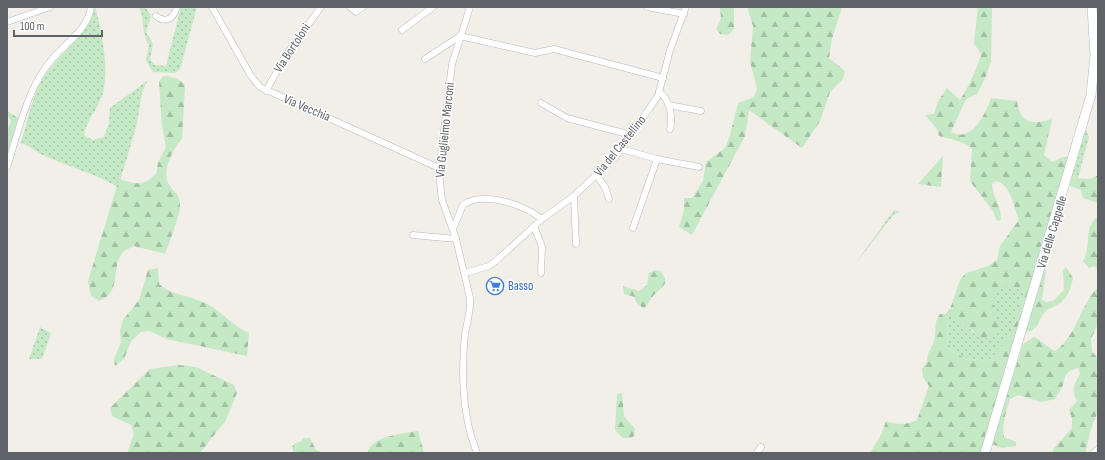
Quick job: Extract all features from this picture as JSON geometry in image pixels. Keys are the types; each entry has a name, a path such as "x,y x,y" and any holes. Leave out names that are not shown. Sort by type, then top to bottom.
{"main road":[{"name":"Via delle Cappelle","path":"985,453 1091,96 1095,55 1092,7"}],"street":[{"path":"7,22 50,7"},
{"path":"7,167 38,81 52,59 82,27 88,17 91,7"},
{"path":"156,16 164,20 170,19 174,16 177,7"},
{"name":"Via Vecchia","path":"212,7 251,76 266,91 439,168"},
{"name":"Via Bortoloni","path":"266,91 286,54 320,7"},
{"path":"350,7 356,12 363,7"},
{"path":"402,30 433,7"},
{"name":"Via Guglielmo Marconi","path":"470,7 460,36 450,76 439,168 440,194 456,239 471,306 465,335 464,396 467,423 476,453"},
{"path":"647,7 684,14"},
{"name":"Via del Castellino","path":"465,274 493,263 542,219 574,196 597,176 621,149 656,100 670,50 686,7"},
{"path":"425,59 460,36 535,53 554,49 663,78"},
{"path":"659,92 664,96 673,119 670,129"},
{"path":"541,104 567,118 631,136"},
{"path":"668,105 701,111"},
{"path":"621,149 657,159 699,167"},
{"path":"633,228 657,159"},
{"path":"597,176 605,187 609,199"},
{"path":"574,196 576,244"},
{"path":"453,229 462,205 476,198 491,199 524,208 542,219"},
{"path":"534,226 542,248 541,273"},
{"path":"413,235 456,239"},
{"path":"757,453 761,447"},
{"path":"1093,453 1098,449"}],"green space":[{"path":"95,7 104,52 105,76 102,96 87,125 84,135 93,140 104,137 109,123 110,108 147,81 142,93 136,128 118,187 91,174 45,156 21,143 38,87 54,63 76,41 88,25"},
{"path":"139,7 145,7 151,16 146,32 153,44 150,60 155,65 166,66 181,7 197,7 180,69 175,73 153,72 146,61 149,45 146,40"},
{"path":"720,7 734,7 734,29 728,35 720,34 716,29 721,19"},
{"path":"747,7 842,7 832,39 829,58 845,71 843,79 830,92 820,121 802,148 749,110 745,136 692,235 679,227 684,211 684,198 692,198 703,181 706,162 725,148 738,103 754,97 757,88 750,62 753,26"},
{"path":"978,7 992,7 991,61 986,76 977,94 966,99 951,132 965,134 977,126 991,98 1017,101 1021,114 1028,121 1039,122 1052,119 1044,155 1052,162 1060,158 1070,156 982,453 870,453 882,433 886,421 902,424 917,420 929,386 923,377 922,369 927,362 928,353 934,341 936,324 940,314 946,314 948,324 948,341 953,351 964,357 988,361 1009,338 1024,293 1011,285 1006,286 998,292 994,299 993,304 995,314 992,319 998,323 1000,330 997,335 992,335 984,339 978,337 974,332 953,317 950,309 960,280 966,273 988,266 997,260 1000,246 1019,220 1008,190 1000,182 995,181 992,184 992,189 1001,215 1001,220 997,221 993,211 970,181 972,149 961,142 939,136 937,129 925,115 934,114 938,101 947,88 960,100 969,84 981,54 974,43"},
{"path":"163,76 177,78 185,85 182,139 171,155 168,162 166,175 167,181 180,201 177,221 165,254 134,246 123,252 119,258 114,285 111,292 99,301 91,296 88,281 119,179 135,183 143,183 147,181 156,174 158,163 166,147 162,125 159,82"},
{"path":"9,112 18,118 7,154 7,131 11,121 7,114"},
{"path":"1086,129 1089,137 1078,178 1072,177"},
{"path":"943,156 941,187 918,184"},
{"path":"1098,175 1098,203 1083,198 1081,190 1070,186 1072,177 1089,179"},
{"path":"894,210 901,212 894,214 853,267"},
{"path":"1098,216 1098,269 1094,266 1089,268 1083,261 1086,255 1089,231 1093,220"},
{"path":"1047,262 1042,300 1046,302 1053,301 1064,290 1063,271 1066,267 1073,278 1071,287 1066,297 1054,307 1047,310 1032,331 1026,331"},
{"path":"158,268 159,284 164,288 211,306 237,326 249,333 247,356 167,339 149,331 141,332 131,341 124,359 115,366 114,359 121,342 120,331 123,320 139,300 148,270"},
{"path":"655,270 660,271 665,279 665,282 662,288 653,296 644,309 636,302 635,297 624,294 623,286 639,291 647,285 649,273"},
{"path":"1011,285 1024,293 1009,338 988,361 964,357 953,351 948,341 948,324 946,314 950,309 959,321 978,337 984,339 992,335 992,319 994,314 993,303 995,295 1001,288"},
{"path":"1098,287 1098,324 1091,339 1092,351 1098,359 1098,411 1091,429 1085,453 1052,453 1054,448 1072,428 1072,418 1069,410 1077,401 1074,390 1080,374 1078,368 1071,370 1067,374 1055,399 1041,402 1018,395 1010,399 1004,422 1004,437 1016,442 1015,446 1002,448 992,444 1023,344 1034,337 1055,351 1062,345 1074,329 1087,302"},
{"path":"40,327 51,333 42,359 29,359"},
{"path":"179,365 196,367 234,385 237,393 226,420 200,453 127,453 134,434 131,425 112,416 110,408 150,369"},
{"path":"622,393 624,416 635,429 634,436 630,438 623,438 615,430 617,394"},
{"path":"418,431 424,453 367,453 375,442 389,436"},
{"path":"303,438 310,438 316,450 325,453 294,453 292,447"}],"place":[{"name":"Basso","path":"495,286"}]}
